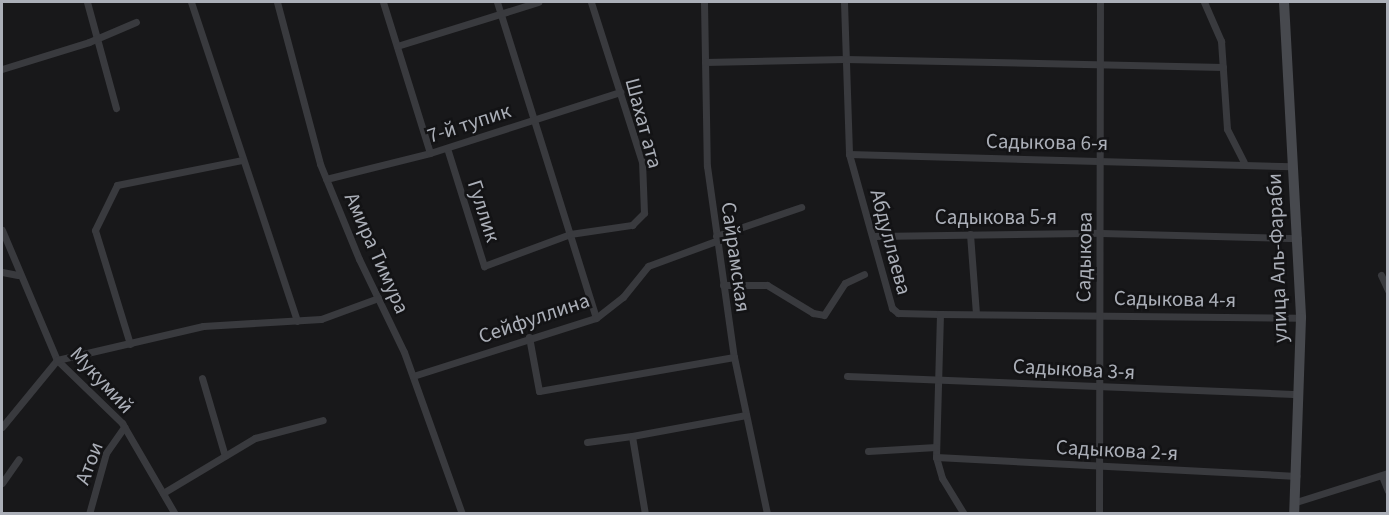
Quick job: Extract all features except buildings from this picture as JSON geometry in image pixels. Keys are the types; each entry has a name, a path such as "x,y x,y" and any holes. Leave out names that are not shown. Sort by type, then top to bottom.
{"main road":[{"name":"улица Аль-Фараби","path":"1284,2 1301,318 1295,508"}],"street":[{"path":"87,2 116,108"},
{"path":"191,2 297,321"},
{"name":"Амира Тимура","path":"277,2 326,179 413,376 462,513"},
{"path":"383,2 430,153"},
{"path":"497,2 596,318"},
{"path":"397,46 538,2"},
{"name":"Шахат ата","path":"570,234 632,225 644,213 642,162 591,2"},
{"name":"Сайрамская","path":"704,2 707,166 734,357 767,513"},
{"name":"Абдуллаева","path":"844,2 849,154 875,236 892,309 898,313 940,314"},
{"name":"Садыкова","path":"1099,513 1100,2"},
{"path":"1204,2 1221,41 1227,129 1244,162"},
{"path":"2,69 97,39 136,22"},
{"path":"705,62 845,59 1223,67"},
{"name":"7-й тупик","path":"326,179 447,148 620,92"},
{"name":"Гуллик","path":"447,148 484,266 570,234"},
{"name":"Садыкова 6-я","path":"849,154 1244,162 1292,165"},
{"path":"130,344 95,230 117,185 242,160"},
{"name":"Сейфуллина","path":"413,376 529,337 596,318 622,297 648,266 801,207"},
{"name":"Мукумий","path":"2,230 18,274 57,360 124,427 175,513"},
{"name":"Садыкова 5-я","path":"875,236 1101,233 1298,238"},
{"path":"970,234 976,314"},
{"path":"2,272 18,274"},
{"path":"723,285 767,285 813,313 824,315 845,283 864,274"},
{"path":"1381,275 1388,290"},
{"path":"2,427 57,360 203,326 321,319 378,298"},
{"name":"Садыкова 4-я","path":"940,314 1100,313 1301,318"},
{"path":"940,314 940,379 936,457 942,477 964,513"},
{"path":"529,337 539,391 734,357"},
{"name":"Садыкова 3-я","path":"847,376 1299,394"},
{"path":"202,378 225,456"},
{"path":"587,442 746,415"},
{"path":"163,493 255,438 322,420"},
{"name":"Атои","path":"91,512 106,453 124,427"},
{"path":"632,436 645,513"},
{"path":"868,451 936,447"},
{"name":"Садыкова 2-я","path":"936,457 1296,476"},
{"path":"2,483 19,459"},
{"path":"1295,508 1385,474 1388,490"}]}
